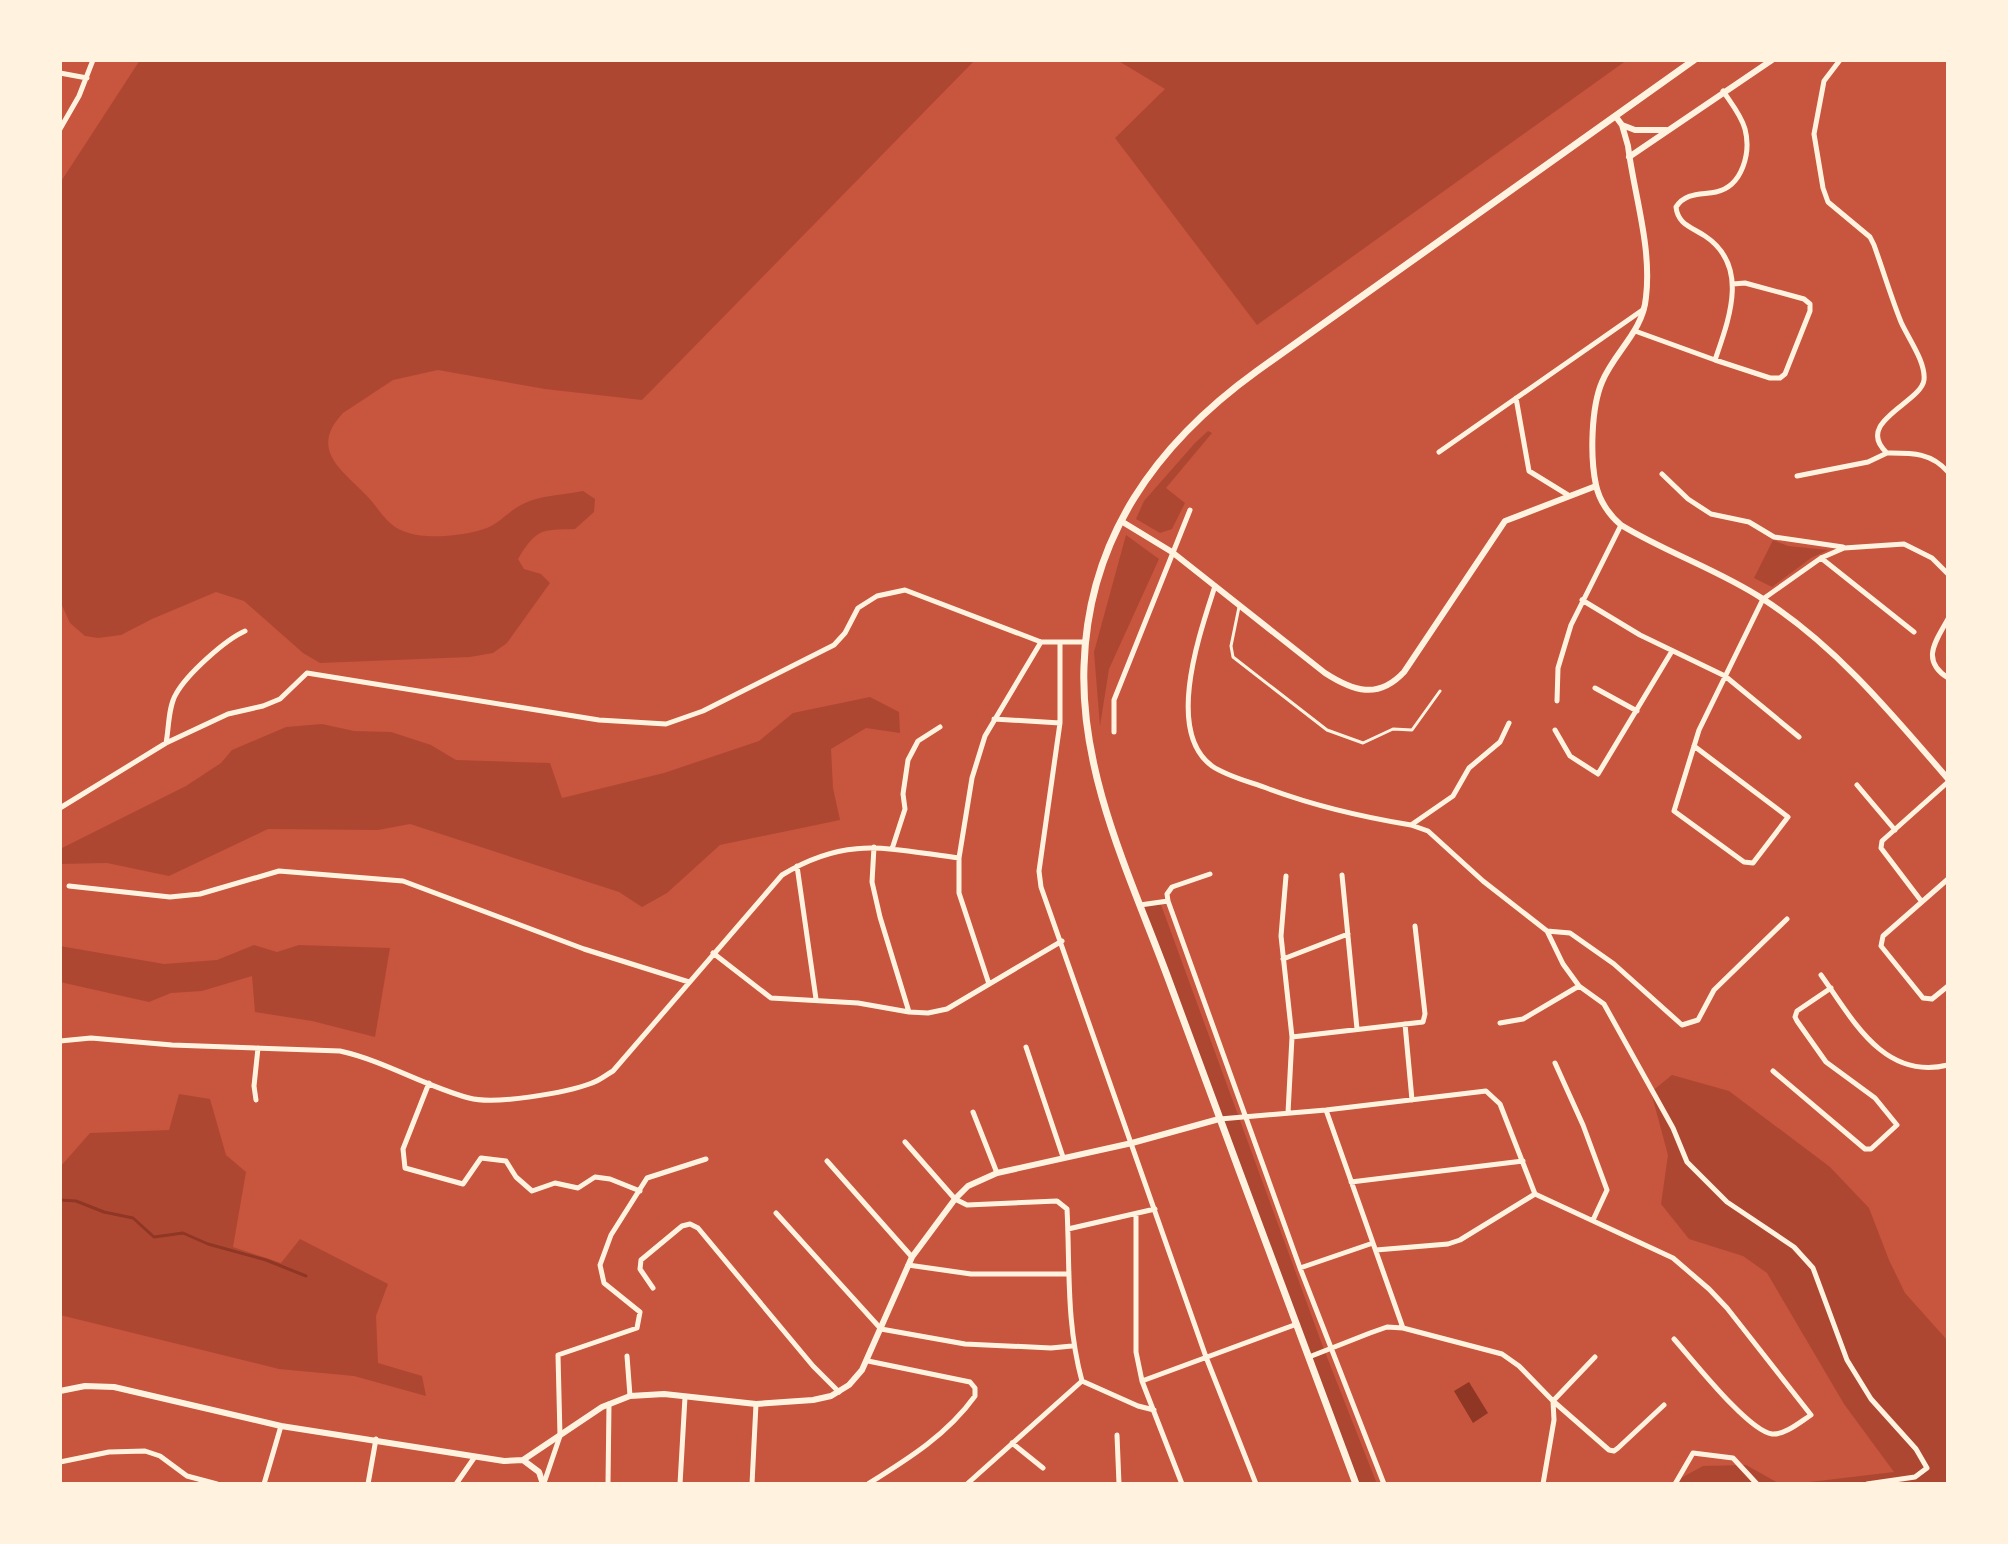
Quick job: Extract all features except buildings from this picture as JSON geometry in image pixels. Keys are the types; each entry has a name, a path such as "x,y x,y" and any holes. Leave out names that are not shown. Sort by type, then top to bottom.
{"main road":[{"path":"1356,1484 1140,905 1093,763 1085,714 1090,608 1100,571 1121,521 1159,460 1189,426 1222,396 1694,60"}],"street":[{"path":"60,129 93,60"},
{"path":"1629,157 1772,60"},
{"path":"1840,60 1824,81 1814,134 1823,188 1828,202 1870,237 1901,323 1924,375 1920,389 1886,418 1879,428 1881,445 1887,453"},
{"path":"60,73 87,78"},
{"path":"1715,360 1732,312 1733,284 1720,248 1684,224 1676,207 1684,198 1722,189 1735,180 1743,168 1745,127 1723,91"},
{"path":"1616,117 1622,125 1629,157 1646,269 1644,309 1635,331 1602,381 1598,395 1594,424 1596,486 1606,509 1621,525 1763,599 1839,658 1879,699 1948,781 1882,841 1881,848 1922,902"},
{"path":"1622,125 1635,130 1666,130"},
{"path":"1635,331 1770,378 1780,378 1785,374 1810,304 1804,299 1745,283 1733,284"},
{"path":"1439,452 1644,309"},
{"path":"1516,398 1529,471 1568,495"},
{"path":"1797,476 1868,462 1887,453 1922,454 1934,459 1948,472"},
{"path":"1662,474 1688,499 1711,514 1749,522 1774,537 1844,548 1904,544 1932,558 1948,574"},
{"path":"1121,521 1172,552 1325,673 1342,684 1364,690 1395,682 1426,642 1505,521 1596,486"},
{"path":"1114,732 1114,700 1190,510"},
{"path":"1557,701 1558,668 1582,600 1621,525"},
{"path":"1694,746 1788,817 1756,860 1749,864 1674,811 1694,746 1699,730 1763,599 1821,558 1844,548"},
{"path":"1821,558 1914,632"},
{"path":"1216,586 1199,635 1189,692 1193,737 1210,765 1309,803 1428,831 1483,881 1547,931 1563,964 1579,986 1604,1004 1673,1128 1687,1162 1727,1202 1794,1247 1813,1268 1847,1360 1871,1399 1916,1449 1927,1468 1915,1477 1867,1484"},
{"path":"60,808 166,743 228,714 280,699 307,673 599,720 666,724 703,711 834,645 845,633 858,608 877,596 905,590 1041,642 1086,642"},
{"path":"1582,600 1640,635 1725,676 1799,737"},
{"path":"1240,605 1231,646 1233,657 1327,730 1363,743 1393,729 1412,730 1440,691"},
{"path":"1948,619 1936,641 1932,658 1937,670 1948,678"},
{"path":"166,743 174,696 232,637 245,631"},
{"path":"989,984 959,893 959,858 972,778 985,736 1041,642"},
{"path":"1060,644 1060,723 1039,871 1041,887 1206,1357 1256,1484"},
{"path":"1555,730 1570,756 1598,774 1672,651"},
{"path":"1595,688 1637,711"},
{"path":"994,719 1060,723"},
{"path":"1411,825 1453,796 1469,768 1500,742 1509,723"},
{"path":"892,849 905,809 903,794 908,760 918,741 940,727"},
{"path":"1857,785 1895,830"},
{"path":"60,1041 91,1038 340,1051 366,1057 472,1099 496,1100 567,1091 595,1082 613,1071 782,875 797,866 850,847 874,847 959,858"},
{"path":"874,847 872,882 909,1012"},
{"path":"797,866 816,999"},
{"path":"69,886 170,897 200,894 279,871 403,881 584,949 689,982"},
{"path":"1210,874 1172,887 1167,894 1168,901 1300,1268 1384,1484"},
{"path":"1342,875 1357,1029"},
{"path":"1286,876 1281,936 1292,1037 1288,1113"},
{"path":"1948,879 1883,936 1881,946 1923,998 1932,999 1948,986"},
{"path":"1140,905 1168,901"},
{"path":"1547,931 1570,933 1614,964 1682,1025 1698,1020 1714,990 1787,919"},
{"path":"1292,1037 1423,1022 1425,1014 1415,926"},
{"path":"1283,959 1348,934"},
{"path":"713,953 771,998 858,1003 928,1013 947,1009 1062,941"},
{"path":"1821,975 1859,1031 1885,1055 1923,1068 1948,1065"},
{"path":"1500,1023 1523,1019 1579,986"},
{"path":"1773,1071 1865,1149 1871,1149 1897,1125 1875,1098 1826,1062 1797,1021 1797,1011 1831,988"},
{"path":"1405,1024 1412,1100"},
{"path":"1026,1047 1063,1157"},
{"path":"256,1100 254,1086 258,1048"},
{"path":"1555,1063 1583,1125 1607,1190 1593,1220"},
{"path":"429,1083 403,1149 405,1168 463,1184 481,1158 506,1161 516,1177 532,1191 555,1183 578,1188 595,1177 610,1179 640,1191"},
{"path":"60,1391 85,1386 114,1387 281,1426 504,1461 523,1460 609,1404 630,1396 653,1393 756,1404 813,1400 839,1392 856,1378 868,1361 910,1261 968,1186 997,1173 1132,1143 1219,1119 1486,1091 1500,1104 1535,1194 1673,1258 1709,1289 1811,1415 1781,1433 1762,1431 1727,1400 1674,1339"},
{"path":"1326,1110 1403,1328"},
{"path":"973,1112 997,1173"},
{"path":"905,1142 955,1199 977,1206 1057,1201 1064,1204 1067,1209 1072,1346 1082,1381 1138,1406 1155,1410"},
{"path":"543,1484 560,1436 558,1355 637,1328 640,1312 604,1283 600,1265 611,1235 647,1178 706,1159"},
{"path":"827,1161 910,1261 986,1275 1067,1274"},
{"path":"1351,1182 1523,1161"},
{"path":"1376,1250 1448,1244 1460,1240 1535,1194"},
{"path":"1068,1229 1155,1209"},
{"path":"776,1213 881,1329 965,1344 1072,1346"},
{"path":"1136,1214 1136,1352 1142,1381 1182,1484"},
{"path":"653,1288 640,1269 641,1260 682,1226 690,1224 698,1228 813,1366 839,1392"},
{"path":"1300,1268 1373,1243"},
{"path":"1142,1381 1297,1324"},
{"path":"1309,1357 1387,1327 1403,1328 1502,1354 1614,1451 1664,1405"},
{"path":"627,1356 630,1396"},
{"path":"1543,1484 1554,1420 1553,1401 1595,1357"},
{"path":"868,1361 970,1382 975,1388 975,1396 942,1433 868,1484"},
{"path":"967,1484 1082,1381"},
{"path":"680,1484 685,1397"},
{"path":"608,1484 609,1404"},
{"path":"752,1484 756,1404"},
{"path":"264,1484 281,1426"},
{"path":"1117,1435 1119,1484"},
{"path":"368,1484 376,1439"},
{"path":"1012,1443 1043,1468"},
{"path":"60,1462 109,1452 154,1452 187,1476 217,1484"},
{"path":"1675,1484 1693,1453 1733,1458 1757,1484"},
{"path":"456,1484 474,1458"},
{"path":"523,1460 539,1472 543,1484"}],"shaded area":[{"path":"140,60 975,60 642,400 545,389 438,370 393,380 343,413 328,439 333,460 388,521 403,531 435,536 470,533 493,525 530,501 583,491 595,499 594,512 575,529 547,531 535,536 525,549 518,559 524,569 541,574 550,583 507,643 493,653 470,657 320,663 303,653 244,601 216,592 121,635 98,638 85,636 70,623 60,601 60,183"},
{"path":"1117,60 1627,60 1257,325 1115,138 1165,89"},
{"path":"1208,431 1212,433 1166,488 1185,503 1172,529 1160,533 1136,519 1144,501"},
{"path":"1126,535 1159,559 1109,669 1100,726 1094,652"},
{"path":"1773,540 1788,546 1828,550 1811,558 1772,587 1754,578"},
{"path":"870,697 899,712 900,733 866,728 831,749 833,788 840,820 720,845 667,893 642,907 619,892 410,824 378,830 268,829 169,876 107,863 60,864 60,849 186,786 221,763 232,750 286,727 322,724 354,731 391,732 431,745 456,760 550,763 562,798 664,773 759,741 793,713"},
{"path":"1138,902 1160,902 1323,1347 1377,1484 1358,1484"},
{"path":"254,945 277,952 299,945 390,948 375,1037 312,1021 255,1012 252,976 202,991 171,993 149,1002 60,982 60,946 164,964 217,960"},
{"path":"1672,1075 1729,1091 1830,1167 1869,1208 1905,1293 1948,1341 1948,1484 1793,1484 1894,1472 1844,1404 1767,1273 1743,1256 1689,1239 1661,1204 1668,1155 1651,1092"},
{"path":"179,1094 210,1099 226,1155 246,1172 233,1247 281,1263 300,1239 388,1284 376,1316 378,1363 422,1376 426,1396 354,1376 279,1369 60,1315 60,1167 90,1133 169,1130"},
{"path":"1469,1382 1488,1413 1473,1423 1454,1391"},
{"path":"1746,1465 1780,1484 1670,1484 1703,1466"}],"waterway":[{"path":"60,1200 76,1201 104,1212 133,1218 154,1237 183,1233 306,1276"}]}
